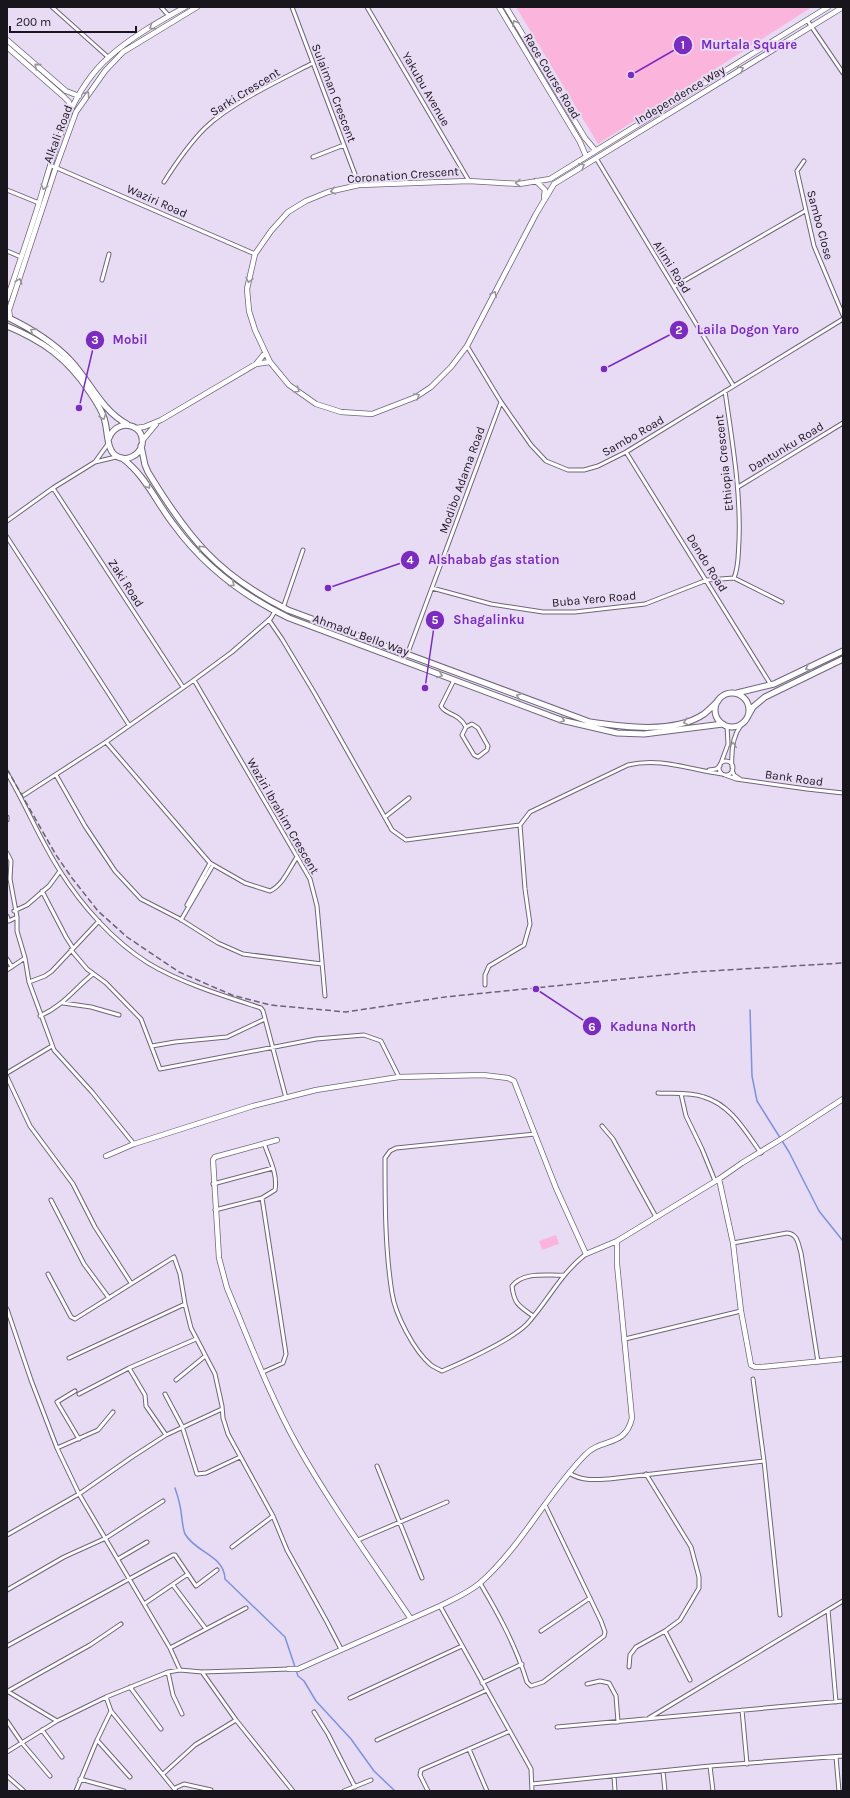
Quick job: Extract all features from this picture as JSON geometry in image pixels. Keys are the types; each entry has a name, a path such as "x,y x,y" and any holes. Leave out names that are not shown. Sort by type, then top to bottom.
{"main road":[{"name":"Alkali Road","path":"9,317 9,310 71,110 89,80 108,57 185,7"},
{"name":"Alkali Road","path":"7,299 39,203 76,112 105,71 123,52 197,7"},
{"name":"Race Course Road","path":"499,7 580,142 586,156"},
{"name":"Race Course Road","path":"506,7 585,138 596,150"},
{"name":"Independence Way","path":"556,176 828,7"},
{"name":"Independence Way","path":"551,189 557,181 843,7"},
{"path":"7,40 66,91 79,96"},
{"path":"12,44 8,48 63,96 69,102 71,110"},
{"name":"Coronation Crescent","path":"551,189 543,201 467,346 451,367 431,387 416,397 372,414 341,412 316,404 290,385 264,353 249,311 248,288 255,254 271,231 288,212 306,201 328,192 359,185 469,181 519,184 545,180 556,176"},
{"path":"536,181 545,190 543,201"},
{"path":"9,317 58,348 80,371 109,411 115,417 136,428 141,436 142,444"},
{"path":"7,326 22,332 52,349 75,371 102,413 112,451 120,457 132,457 136,454 146,435 161,420"},
{"path":"256,364 264,353"},
{"path":"136,428 144,427 161,420 256,364 270,362"},
{"path":"109,440 111,433 119,426 130,425"},
{"name":"Ahmadu Bello Way","path":"142,444 145,465 148,472 186,531 217,564 234,578 249,589 283,608 590,722 638,727 686,723 703,714 718,701"},
{"name":"Ahmadu Bello Way","path":"120,457 138,471 173,524 200,556 232,585 275,611 304,624 561,720 617,734 644,734 725,725"},
{"path":"843,651 771,685 737,693 728,693 718,701 716,714 725,725 733,727 741,724 753,707 765,697 843,659"},
{"path":"737,693 748,702 748,716"},
{"path":"106,1156 134,1144 253,1106 316,1090 399,1077 483,1075 508,1078 514,1081 556,1188 586,1254 617,1241 742,1163 761,1153 843,1099"},
{"path":"277,1140 216,1157 213,1160 212,1165 219,1258 222,1274 263,1372 297,1444 358,1540 411,1618"},
{"path":"717,1180 733,1243 741,1310 751,1365 754,1367 761,1367 843,1359"},
{"path":"289,1669 298,1668 440,1606 480,1583 500,1562 569,1473 592,1448 602,1443 616,1441 627,1431 632,1418 617,1264 617,1241"}],"street":[{"path":"52,7 108,57"},
{"path":"161,7 169,16"},
{"name":"Sulaiman Crescent","path":"292,7 359,185"},
{"name":"Yakubu Avenue","path":"367,7 469,181"},
{"path":"807,20 843,73"},
{"name":"Sarki Crescent","path":"164,182 182,156 206,127 238,105 313,63"},
{"path":"313,157 344,145"},
{"name":"Alimi Road","path":"596,158 675,286 733,385"},
{"name":"Sambo Close","path":"804,161 797,171 805,211 814,246 843,315"},
{"name":"Waziri Road","path":"53,166 255,254"},
{"path":"7,190 39,203"},
{"path":"675,286 805,211"},
{"path":"7,251 22,257"},
{"path":"102,280 109,254"},
{"name":"Sambo Road","path":"467,346 501,402 531,445 546,461 557,467 568,470 584,470 598,466 626,452 733,385 843,319"},
{"name":"Ethiopia Crescent","path":"725,391 738,487 739,541 737,569 734,578"},
{"name":"Modibo Adama Road","path":"407,655 501,402"},
{"name":"Dantunku Road","path":"738,487 843,423"},
{"path":"95,462 109,440"},
{"name":"Dendo Road","path":"626,452 771,685"},
{"path":"7,521 53,488 95,462 120,457"},
{"name":"Zaki Road","path":"53,488 183,687"},
{"path":"7,537 129,725"},
{"path":"283,608 303,550"},
{"path":"707,580 734,578 782,602"},
{"name":"Buba Yero Road","path":"432,588 491,604 543,612 569,612 645,604 707,580"},
{"path":"22,797 106,742 194,680 232,652 268,620 275,611"},
{"path":"268,620 282,639 315,694 392,830 406,840 520,825 525,889 530,924 524,945 489,966 485,975 485,985"},
{"name":"Waziri Ibrahim Crescent","path":"194,680 310,878 314,890 325,996"},
{"path":"454,680 441,706 443,709 459,717 466,727"},
{"path":"474,724 488,746 487,750 479,756 474,755 462,735 466,727 474,724"},
{"path":"741,724 734,736 732,768 734,775 742,780"},
{"path":"725,725 728,744 720,765 723,774 730,773 732,768"},
{"path":"106,742 212,864 245,883 270,891 280,884 297,857"},
{"path":"708,770 716,769 724,761 728,762 732,768"},
{"name":"Bank Road","path":"520,825 530,812 628,765 638,762 671,763 708,770 742,780 807,790 843,793"},
{"path":"7,773 22,797 38,833 60,871 99,921 127,948 149,963 211,992 261,1008 286,1098"},
{"path":"56,775 85,826 115,871 141,899 180,919 218,943 243,954 322,964"},
{"path":"385,818 409,798"},
{"path":"7,853 11,861 10,879 14,911 17,917 17,931 25,958 29,982 52,1046 134,1144"},
{"path":"180,919 212,864"},
{"path":"14,911 27,904 51,884 60,871"},
{"path":"42,891 72,949 93,974 106,983 141,1019 160,1069 272,1046 316,1039 364,1035 381,1041 399,1077"},
{"path":"7,916 8,922 17,917"},
{"path":"29,982 45,976 99,921"},
{"path":"7,970 25,958"},
{"path":"7,960 12,967"},
{"path":"40,1016 63,1003 93,974"},
{"path":"63,1003 91,1007 119,1015"},
{"path":"152,1046 175,1042 227,1037 265,1019"},
{"path":"7,1073 52,1046"},
{"path":"7,1077 30,1126 73,1184 95,1227 131,1283"},
{"path":"658,1093 704,1097 719,1104 730,1113 761,1153"},
{"path":"681,1094 686,1116 717,1180"},
{"path":"602,1126 613,1139 656,1217"},
{"path":"535,1134 396,1148 390,1151 385,1158 386,1230 392,1294 399,1316 416,1347 431,1365 442,1371 466,1360 515,1333 526,1325 574,1263 586,1254"},
{"path":"216,1210 262,1198 275,1190 276,1184 273,1168 264,1143"},
{"path":"214,1184 273,1168"},
{"path":"262,1198 286,1354 283,1363 263,1372"},
{"path":"51,1200 84,1264 109,1298"},
{"path":"733,1243 787,1233 796,1237 818,1362"},
{"path":"48,1274 73,1319 174,1257 180,1274 191,1328 204,1357 215,1374 223,1418 228,1434 273,1516 286,1547 341,1649"},
{"path":"533,1316 517,1304 513,1296 512,1286 517,1279 528,1276 564,1275"},
{"path":"70,1358 185,1304"},
{"path":"7,1309 31,1380 57,1448 80,1494 170,1648 180,1670"},
{"path":"625,1339 741,1310"},
{"path":"78,1394 129,1368 196,1339"},
{"path":"176,1380 204,1357"},
{"path":"129,1368 145,1395 146,1406 166,1435"},
{"path":"753,1379 764,1461 780,1615"},
{"path":"75,1391 57,1402 79,1439"},
{"path":"165,1394 182,1426 198,1475 240,1457"},
{"path":"7,1535 80,1494 166,1435 182,1426 222,1409"},
{"path":"57,1448 98,1430 113,1412"},
{"path":"569,1473 578,1478 588,1480 764,1461"},
{"path":"376,1466 422,1578"},
{"path":"630,1667 630,1655 636,1647 665,1631 680,1620 699,1588 699,1577 691,1547 646,1474"},
{"path":"7,1590 64,1557 106,1538 163,1501"},
{"path":"358,1540 447,1502"},
{"path":"480,1583 499,1614 517,1650 527,1682 531,1686 543,1682 602,1638 605,1634 604,1630 545,1505"},
{"path":"232,1547 273,1516"},
{"path":"118,1559 147,1542"},
{"path":"7,1646 173,1555 175,1555 196,1586 217,1570"},
{"path":"144,1604 188,1574"},
{"path":"173,1585 206,1629"},
{"path":"541,1631 590,1598"},
{"path":"647,1719 843,1601"},
{"path":"440,1606 531,1769 532,1791"},
{"path":"170,1648 246,1608"},
{"path":"828,1610 836,1702"},
{"path":"57,1721 8,1691 90,1645 121,1624"},
{"path":"665,1631 690,1680"},
{"path":"350,1698 462,1646"},
{"path":"482,1683 522,1664"},
{"path":"7,1752 57,1721 106,1697 168,1672 180,1670 202,1672 289,1669"},
{"path":"168,1672 173,1695 182,1714"},
{"path":"202,1672 236,1720 293,1791"},
{"path":"587,1684 600,1681 609,1683 616,1696 618,1722"},
{"path":"130,1688 161,1729"},
{"path":"376,1740 487,1690"},
{"path":"106,1697 111,1711 176,1790 184,1784 211,1790"},
{"path":"557,1727 843,1701"},
{"path":"742,1710 747,1764"},
{"path":"76,1791 97,1740 111,1711"},
{"path":"314,1712 328,1734 355,1786"},
{"path":"163,1774 195,1745 236,1720"},
{"path":"7,1721 22,1743 50,1776"},
{"path":"42,1730 62,1757"},
{"path":"428,1791 420,1774 421,1770 510,1731"},
{"path":"97,1740 130,1777"},
{"path":"469,1749 487,1791"},
{"path":"836,1756 839,1791"},
{"path":"532,1784 663,1772 710,1766 843,1756"},
{"path":"710,1766 713,1791"},
{"path":"663,1772 665,1791"},
{"path":"7,1776 24,1791"},
{"path":"614,1776 615,1791"},
{"path":"80,1779 124,1791"},
{"path":"345,1791 370,1780"}],"shaded area":[{"path":"516,7 812,7 598,144"},
{"path":"556,1235 559,1244 542,1250 539,1241"}],"waterway":[{"path":"750,1010 752,1076 757,1101 789,1152 819,1211 843,1241"},
{"path":"175,1488 180,1504 185,1534 196,1546 215,1559 220,1565 225,1579 285,1637 298,1676 304,1681 316,1701 351,1739 374,1771 395,1791"}],"railway":[{"path":"7,769 56,855 98,911 127,937 179,972 232,995 270,1005 346,1012 445,997 693,972 843,963"}],"place":[{"name":"Murtala Square","path":"631,75"},
{"name":"Laila Dogon Yaro","path":"604,369"},
{"name":"Mobil","path":"79,408"},
{"name":"Alshabab gas station","path":"328,588"},
{"name":"Shagalinku","path":"425,688"},
{"name":"Kaduna North","path":"536,989"}]}
